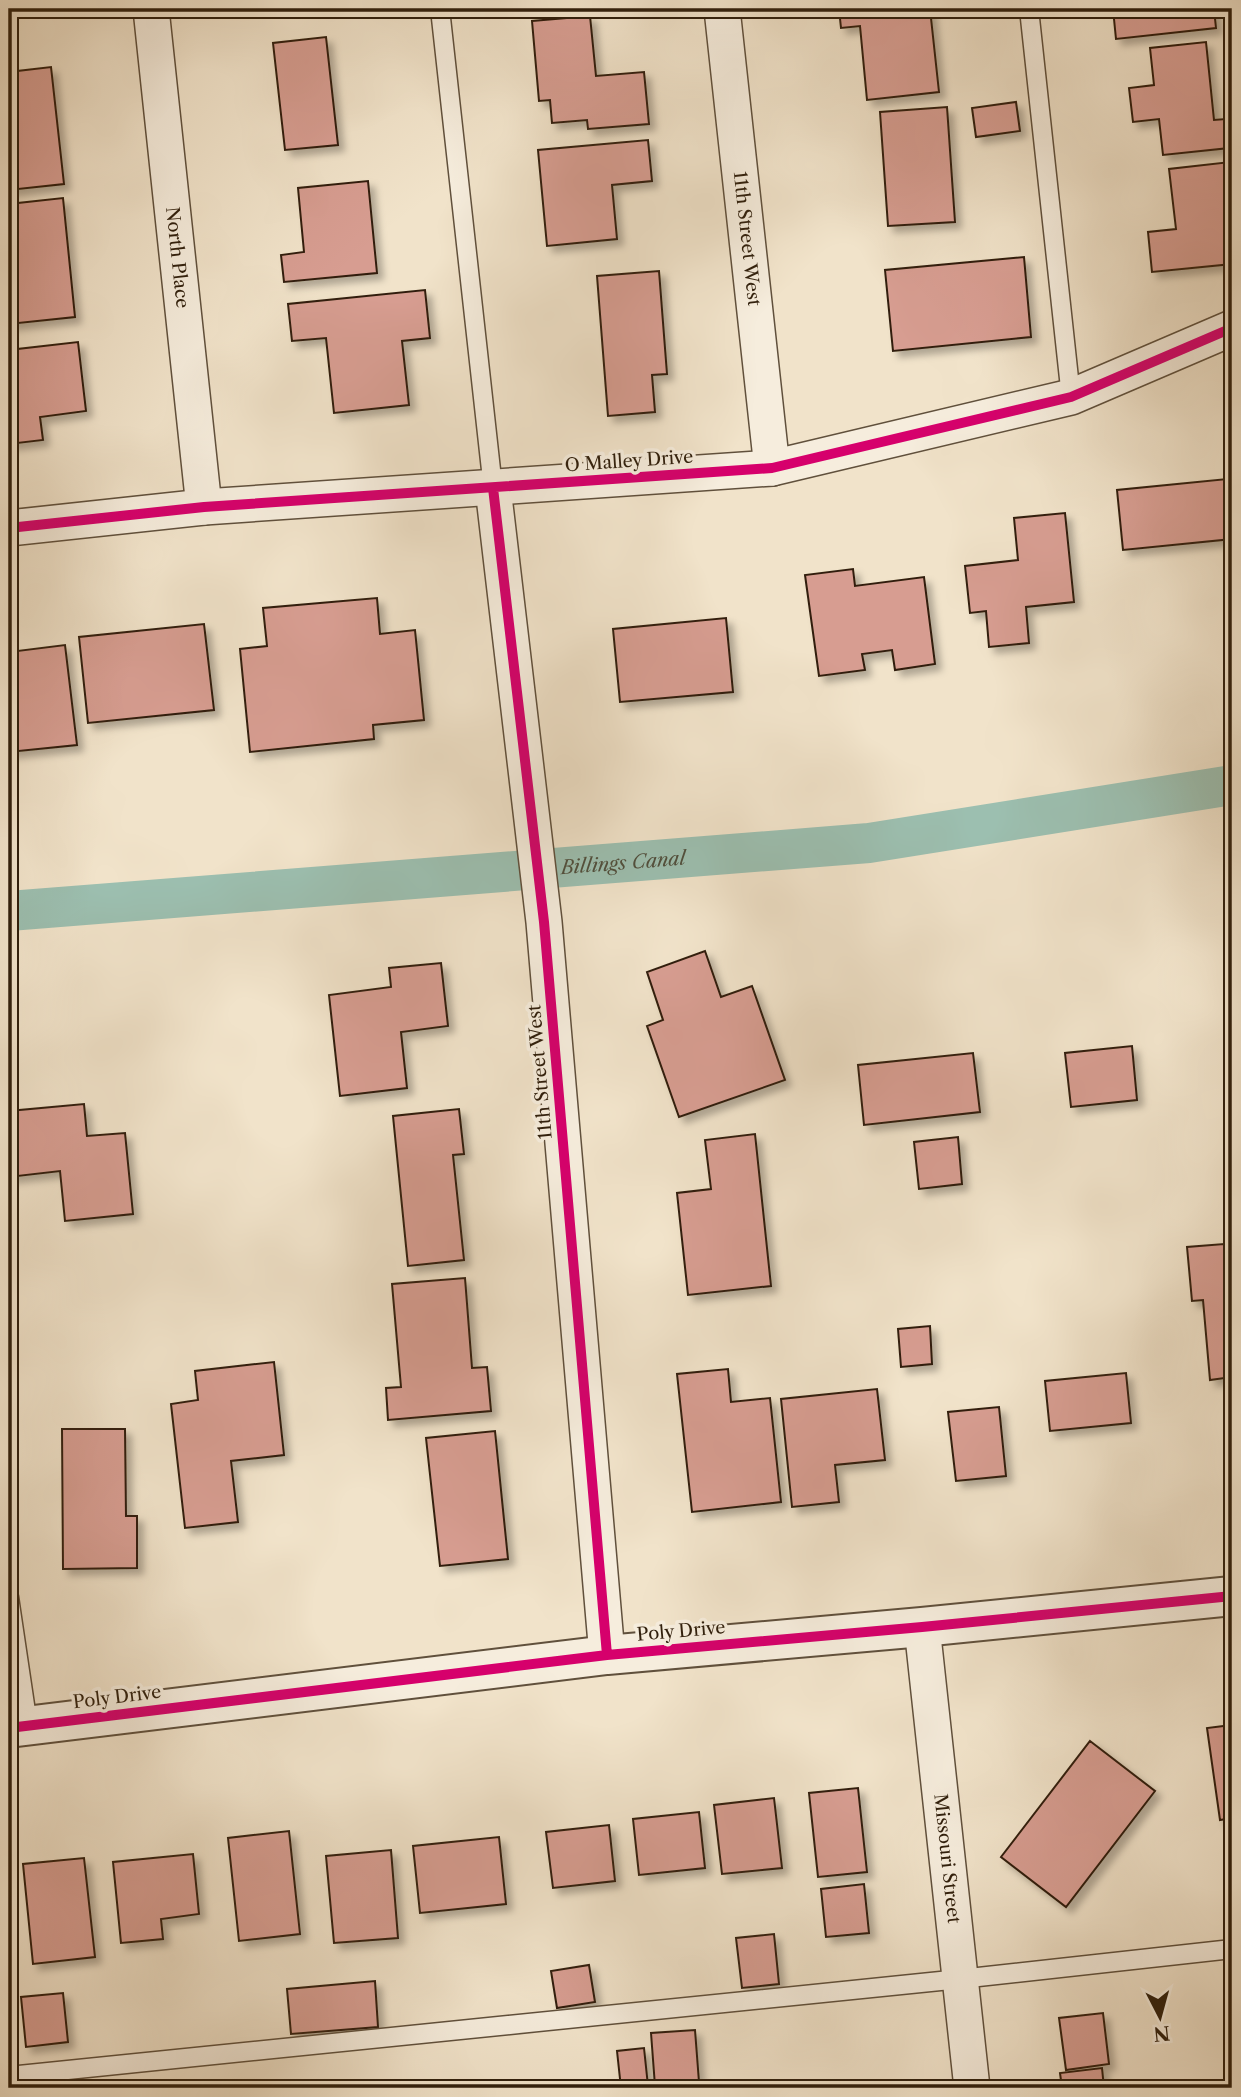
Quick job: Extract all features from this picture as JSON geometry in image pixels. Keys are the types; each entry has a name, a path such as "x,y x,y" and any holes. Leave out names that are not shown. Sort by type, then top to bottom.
{"street":[{"name":"North Place","path":"151,9 204,507"},
{"name":"11th Street West","path":"722,9 772,468"},
{"name":"O Malley Drive","path":"9,528 204,507 772,468 1071,397 1232,328"},
{"name":"11th Street West","path":"493,488 536,840 607,1655"},
{"name":"Poly Drive","path":"18,1726 607,1655 922,1627 1232,1595"},
{"name":"Missouri Street","path":"922,1627 972,2088"}],"lane":[{"path":"440,9 493,488"},
{"path":"1029,9 1071,397"},
{"path":"9,1597 18,1726"},
{"path":"9,2076 1232,1949"}],"building":[{"path":"839,9 930,9 939,92 867,100 860,26 841,28"},
{"path":"1113,9 1214,9 1216,28 1116,39"},
{"path":"590,16 596,76 644,72 649,124 588,129 587,120 552,123 550,100 539,101 532,21"},
{"path":"326,37 338,145 285,150 273,43"},
{"path":"1206,42 1214,120 1226,119 1229,148 1163,155 1159,119 1133,122 1129,88 1154,85 1150,48"},
{"path":"51,67 64,184 9,190 9,72"},
{"path":"1016,102 1020,131 976,137 972,108"},
{"path":"947,107 955,222 888,226 880,112"},
{"path":"648,140 652,181 612,185 617,239 547,246 538,150"},
{"path":"1230,162 1232,264 1152,272 1148,232 1176,229 1169,169"},
{"path":"368,181 377,273 284,282 281,255 304,252 298,188"},
{"path":"63,198 75,317 9,324 9,204"},
{"path":"1024,257 1031,337 893,351 885,270"},
{"path":"659,271 667,374 652,375 655,412 608,416 597,276"},
{"path":"425,290 430,338 402,341 409,405 334,413 326,338 292,341 288,304"},
{"path":"78,342 86,411 40,417 43,440 9,444 9,350"},
{"path":"1227,479 1232,539 1123,550 1117,490"},
{"path":"1065,513 1074,602 1026,607 1029,643 989,647 986,611 970,613 965,566 1018,560 1014,518"},
{"path":"853,569 855,586 924,577 935,664 895,670 892,650 862,654 865,670 819,676 805,575"},
{"path":"377,598 380,634 415,630 424,720 373,725 374,739 250,752 240,649 267,646 263,608"},
{"path":"726,618 733,692 620,702 613,629"},
{"path":"204,624 214,710 88,723 79,637"},
{"path":"65,645 77,745 9,752 9,677 12,677 9,652"},
{"path":"705,951 721,997 752,986 785,1080 679,1117 647,1026 663,1020 647,972"},
{"path":"441,963 448,1026 401,1032 407,1088 340,1096 329,995 391,987 389,968"},
{"path":"1132,1046 1137,1100 1071,1107 1065,1053"},
{"path":"973,1053 980,1112 864,1125 858,1065"},
{"path":"84,1104 87,1136 125,1133 133,1214 65,1221 60,1171 9,1177 9,1111"},
{"path":"459,1109 464,1154 453,1155 464,1260 408,1266 393,1116"},
{"path":"755,1134 771,1286 688,1295 677,1193 711,1189 705,1140"},
{"path":"958,1137 962,1184 919,1189 914,1142"},
{"path":"1224,1244 1229,1297 1232,1297 1232,1377 1210,1380 1203,1300 1192,1301 1187,1247"},
{"path":"465,1278 472,1368 487,1367 491,1411 388,1420 386,1388 401,1387 392,1284"},
{"path":"930,1326 932,1364 901,1367 898,1329"},
{"path":"274,1362 284,1455 231,1461 238,1522 185,1528 171,1404 198,1400 195,1371"},
{"path":"728,1369 731,1402 770,1398 781,1502 692,1512 677,1374"},
{"path":"1126,1373 1131,1423 1050,1431 1045,1381"},
{"path":"877,1389 885,1460 835,1465 839,1502 792,1507 781,1399"},
{"path":"999,1407 1006,1476 956,1481 948,1412"},
{"path":"62,1429 125,1429 126,1516 137,1516 137,1568 63,1569"},
{"path":"495,1431 508,1559 440,1566 426,1438"},
{"path":"1232,1725 1232,1818 1220,1820 1207,1728"},
{"path":"1090,1741 1155,1791 1066,1907 1001,1857"},
{"path":"858,1788 867,1872 818,1877 809,1793"},
{"path":"774,1798 782,1868 722,1874 714,1805"},
{"path":"699,1812 705,1868 639,1875 633,1819"},
{"path":"609,1825 615,1881 553,1888 546,1832"},
{"path":"289,1831 300,1934 239,1941 228,1838"},
{"path":"499,1837 506,1904 420,1913 413,1846"},
{"path":"391,1850 398,1938 334,1943 326,1856"},
{"path":"193,1854 199,1914 161,1919 163,1939 121,1943 113,1862"},
{"path":"84,1858 95,1957 33,1964 23,1864"},
{"path":"864,1884 869,1933 826,1937 821,1889"},
{"path":"774,1934 779,1984 742,1988 736,1938"},
{"path":"589,1965 595,2002 557,2008 551,1971"},
{"path":"375,1981 378,2027 291,2034 287,1989"},
{"path":"63,1993 68,2042 26,2047 21,1997"},
{"path":"1103,2013 1109,2064 1066,2070 1059,2018"},
{"path":"695,2030 699,2082 655,2086 651,2033"},
{"path":"644,2048 648,2086 621,2088 617,2051"},
{"path":"1102,2068 1104,2088 1062,2088 1060,2073"},
{"path":"251,2080 252,2088 228,2088 228,2081"}],"waterway":[{"name":"Billings Canal","path":"9,911 869,843 1232,785"}],"cycle path":[{"path":"9,528 204,507 772,468 1071,397 1232,328"},
{"path":"493,488 544,922 607,1655"},
{"path":"9,1728 607,1655 1232,1596"}]}
